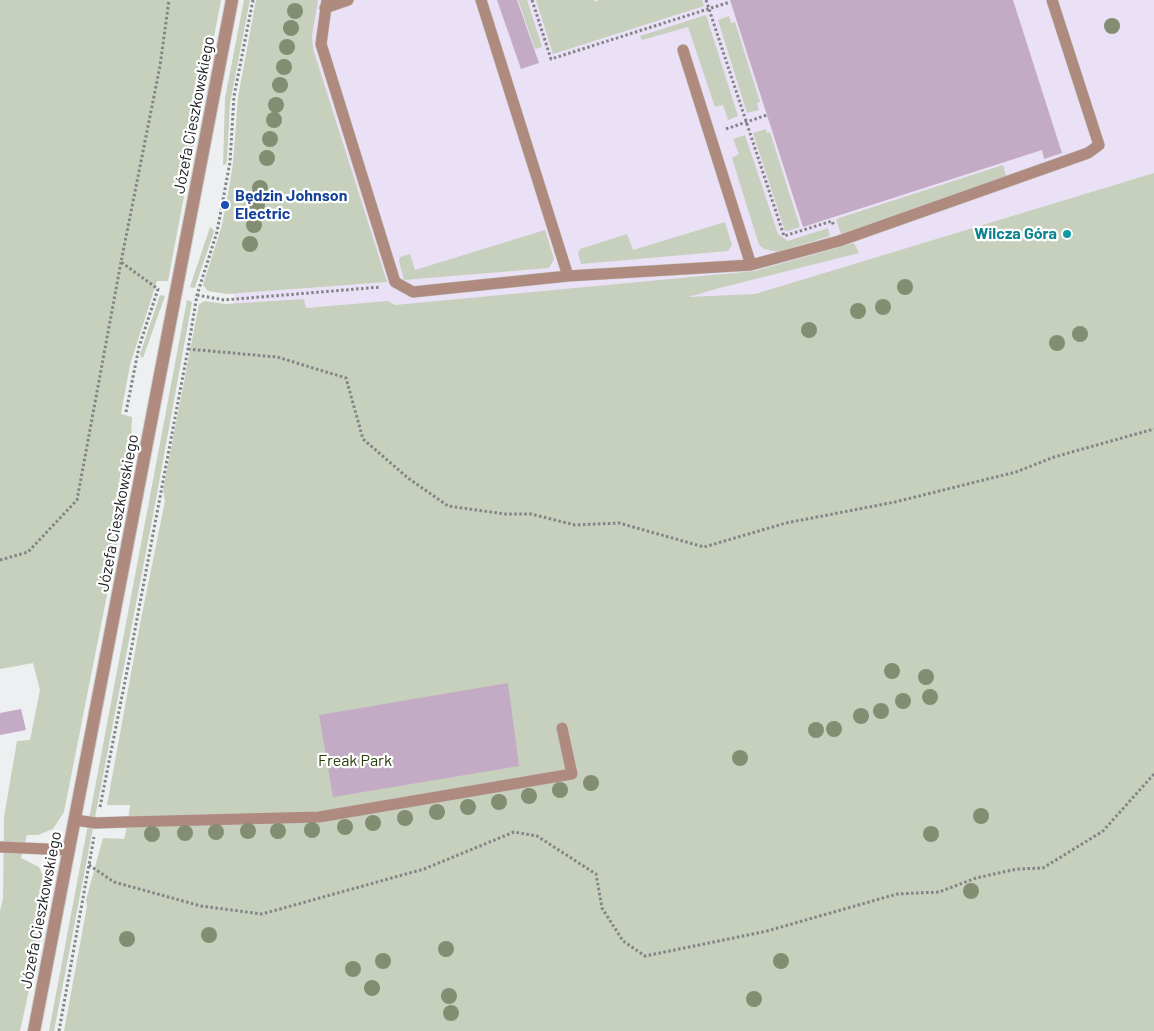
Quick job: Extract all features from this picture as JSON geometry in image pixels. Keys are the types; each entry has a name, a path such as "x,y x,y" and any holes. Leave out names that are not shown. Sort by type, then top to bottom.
{"street":[{"name":"Józefa Cieszkowskiego","path":"34,1031 232,0"}],"lane":[{"path":"348,0 326,4 321,44 395,282 413,292 568,276 751,265 839,241 1088,153 1099,145 1052,0"},
{"path":"481,0 568,276"},
{"path":"683,50 751,265"},
{"path":"75,820 96,823 319,817 572,774 562,728"},
{"path":"0,847 69,850"}],"path":[{"path":"0,560 28,552 77,500 160,66 169,0"},
{"path":"59,1031 96,823 130,656 197,295 217,232 230,162 234,96 253,0"},
{"path":"532,0 551,59 730,2"},
{"path":"706,0 745,123 784,236 832,221 839,241"},
{"path":"724,123 726,130 766,115"},
{"path":"121,262 158,289 139,347 126,412"},
{"path":"197,295 224,300 388,287 395,282"},
{"path":"188,349 276,357 346,378 363,439 408,478 448,506 505,514 531,514 575,525 619,523 704,547 786,523 895,502 1016,472 1054,457 1154,429"},
{"path":"89,865 114,882 201,906 262,914 424,869 514,832 537,836 596,874 602,908 623,941 645,956 767,931 897,894 939,892 976,878 1017,869 1043,868 1103,831 1154,774"}],"shaded area":[{"path":"288,0 1154,0 1154,173 755,294 235,330 234,294"}],"green space":[{"path":"0,0 221,0 168,281 157,281 130,365 121,414 132,417 129,484 64,812 53,829 38,835 27,835 21,858 39,867 48,887 48,903 20,1031 0,1031 0,911 3,898 4,817 17,741 30,740 40,690 33,663 0,669"},
{"path":"244,0 250,0 230,103 227,160 226,164 223,165 225,98"},
{"path":"256,0 318,0 312,36 313,49 387,282 227,294 208,291 203,285 222,225 228,194 233,163 238,97"},
{"path":"518,0 527,0 542,47 535,49"},
{"path":"536,0 593,0 596,2 598,0 702,0 704,6 553,54"},
{"path":"706,15 738,116 728,120 723,105 715,107 688,27 642,40 640,36"},
{"path":"729,16 731,23 735,22 760,102 757,103 759,110 747,113 718,20"},
{"path":"766,129 767,133 770,132 800,227 788,231 785,231 753,133"},
{"path":"745,135 778,234 788,241 828,228 830,236 778,252 764,249 759,245 732,158 739,154 733,139"},
{"path":"1003,165 1006,176 841,234 836,219"},
{"name":"Freak Park","path":"1154,173 1154,1031 64,1031 87,906 86,900 103,838 124,839 128,822 130,805 107,805 140,624 165,501 163,490 199,304 205,301 226,304 304,299 306,308 388,301 395,305 755,271 854,243 859,253 688,297 755,294"},
{"path":"725,222 732,245 728,251 581,264 578,253 580,249 627,234 633,250"},
{"path":"210,227 214,232 195,287 190,287"},
{"path":"545,230 554,259 549,268 404,280 399,261 400,257 410,254 415,270"},
{"path":"160,295 165,296 143,358 140,354"},
{"path":"187,300 192,302 154,510 54,1031 49,1031"}],"building":[{"path":"497,0 517,0 539,63 521,69"},
{"path":"730,0 1013,0 1062,153 1044,159 1042,150 803,227"},
{"path":"508,683 519,766 333,797 319,715"},
{"path":"21,709 26,730 0,735 0,713"}],"place":[{"name":"Będzin Johnson Electric","path":"225,205"},
{"name":"Wilcza Góra","path":"1067,234"}]}
